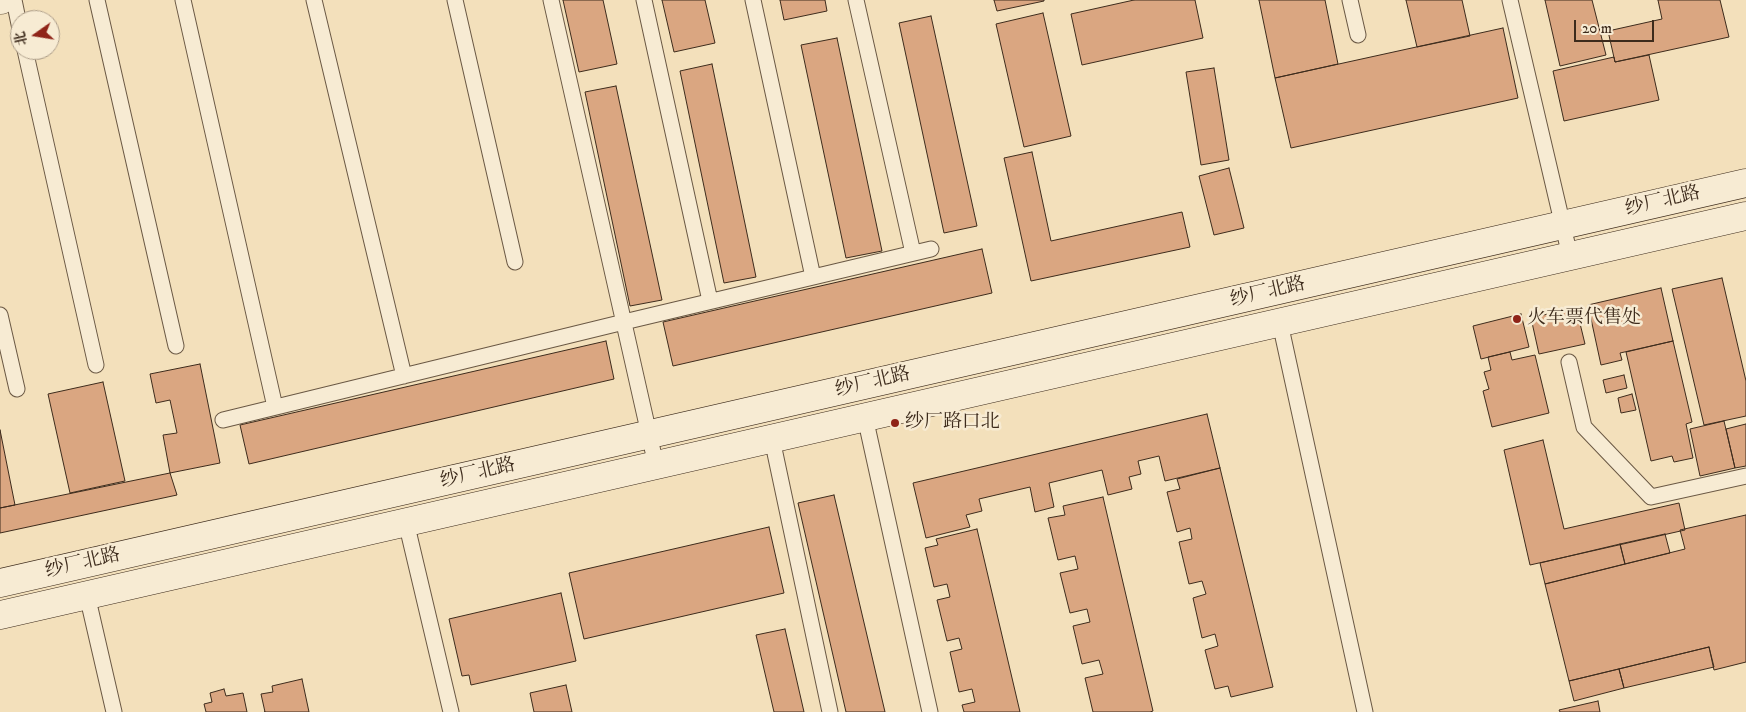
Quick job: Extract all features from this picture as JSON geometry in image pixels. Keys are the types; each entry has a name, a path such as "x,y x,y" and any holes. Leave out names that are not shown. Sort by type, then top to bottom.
{"main road":[{"name":"纱厂北路","path":"0,583 1746,183"},
{"name":"纱厂北路","path":"0,615 1746,216"}],"lane":[{"path":"98,0 176,346"},
{"path":"183,0 276,407"},
{"path":"314,0 404,376"},
{"path":"455,0 515,262"},
{"path":"551,0 656,465"},
{"path":"644,0 710,301"},
{"path":"753,0 813,277"},
{"path":"856,0 913,253"},
{"path":"1350,0 1358,35"},
{"path":"1510,0 1570,256"},
{"path":"27,60 96,365"},
{"path":"223,420 931,249"},
{"path":"0,315 17,389"},
{"path":"1280,323 1365,712"},
{"path":"1569,362 1584,427 1651,497 1746,476"},
{"path":"865,417 930,712"},
{"path":"772,439 830,712"},
{"path":"406,522 451,712"},
{"path":"87,595 114,712"}],"building":[{"path":"563,0 603,0 617,64 579,72"},
{"path":"662,0 705,0 715,43 674,52"},
{"path":"780,0 825,0 827,11 784,20"},
{"path":"994,0 1044,0 1044,1 997,11"},
{"path":"1134,0 1195,0 1203,38 1082,65 1071,14"},
{"path":"1259,0 1325,0 1338,64 1275,78"},
{"path":"1406,0 1462,0 1470,36 1417,47"},
{"path":"1545,0 1592,0 1606,55 1560,66"},
{"path":"1658,0 1720,0 1729,37 1615,62 1608,31 1662,19"},
{"path":"1043,13 1071,136 1024,147 996,24"},
{"path":"931,16 977,226 944,233 899,23"},
{"path":"1503,28 1518,98 1291,148 1275,78"},
{"path":"837,38 882,251 846,258 801,45"},
{"path":"1649,55 1659,100 1564,121 1553,71 1614,57 1615,62"},
{"path":"712,64 756,277 724,283 680,71"},
{"path":"1214,68 1229,160 1201,165 1186,72"},
{"path":"616,86 662,300 630,306 585,92"},
{"path":"1032,152 1051,241 1182,212 1190,247 1031,281 1004,158"},
{"path":"1229,168 1244,228 1214,235 1199,176"},
{"path":"982,249 992,293 673,366 663,322"},
{"path":"1722,278 1746,381 1746,416 1704,425 1672,289"},
{"path":"1661,288 1673,341 1620,353 1622,360 1601,365 1588,305"},
{"path":"1576,307 1585,344 1539,354 1531,318"},
{"path":"1521,314 1529,347 1481,359 1473,326"},
{"path":"606,341 614,379 249,464 240,425"},
{"path":"1673,341 1692,422 1686,424 1693,458 1674,462 1672,456 1651,461 1626,352"},
{"path":"1510,352 1512,360 1535,355 1549,413 1492,427 1483,391 1489,389 1484,372 1491,370 1488,357"},
{"path":"200,364 220,463 170,473 163,435 177,433 170,400 156,403 150,374"},
{"path":"1624,375 1627,388 1606,393 1603,380"},
{"path":"103,382 125,481 70,493 48,394"},
{"path":"1632,394 1636,410 1621,413 1618,398"},
{"path":"1207,414 1220,468 1165,481 1159,456 1138,461 1141,474 1129,477 1132,489 1108,495 1102,470 1049,483 1054,507 1035,512 1030,487 979,499 982,511 966,515 970,527 926,538 913,483"},
{"path":"1724,421 1735,468 1700,476 1690,429"},
{"path":"1746,424 1746,466 1735,468 1726,429"},
{"path":"0,430 15,505 0,508"},
{"path":"1543,440 1564,529 1679,503 1685,530 1530,565 1504,450"},
{"path":"1220,468 1273,687 1231,697 1228,686 1215,689 1205,650 1218,646 1215,634 1202,638 1193,598 1206,594 1202,581 1189,584 1179,542 1192,539 1190,528 1177,532 1167,492 1180,489 1177,479"},
{"path":"170,473 177,495 0,533 0,508"},
{"path":"834,495 885,712 846,712 798,503"},
{"path":"1103,497 1153,711 1150,712 1093,712 1085,678 1103,674 1099,660 1082,664 1073,626 1090,622 1087,609 1070,613 1060,573 1078,569 1075,556 1058,560 1048,518 1065,515 1063,506"},
{"path":"1746,515 1746,662 1714,670 1709,647 1569,681 1545,584 1685,549 1680,530"},
{"path":"769,527 784,593 584,639 569,573"},
{"path":"977,529 1020,712 964,712 962,705 975,702 972,689 959,692 950,652 962,649 959,638 947,641 937,600 950,597 947,584 934,587 925,548 938,545 936,539"},
{"path":"1665,534 1670,553 1625,564 1620,544"},
{"path":"1620,544 1625,564 1545,584 1540,563"},
{"path":"561,593 576,661 471,685 469,675 462,676 449,619"},
{"path":"785,629 804,712 774,712 756,635"},
{"path":"1709,647 1714,667 1624,688 1619,669"},
{"path":"1619,669 1624,688 1574,701 1569,681"},
{"path":"302,679 309,712 265,712 261,694 273,692 272,686"},
{"path":"566,685 572,712 534,712 530,693"},
{"path":"224,689 226,696 243,693 247,712 206,712 204,704 212,702 210,693"},
{"path":"1598,701 1600,712 1560,712 1559,710"}],"place":[{"name":"火车票代售处","path":"1517,319"},
{"name":"纱厂路口北","path":"895,423"}]}
